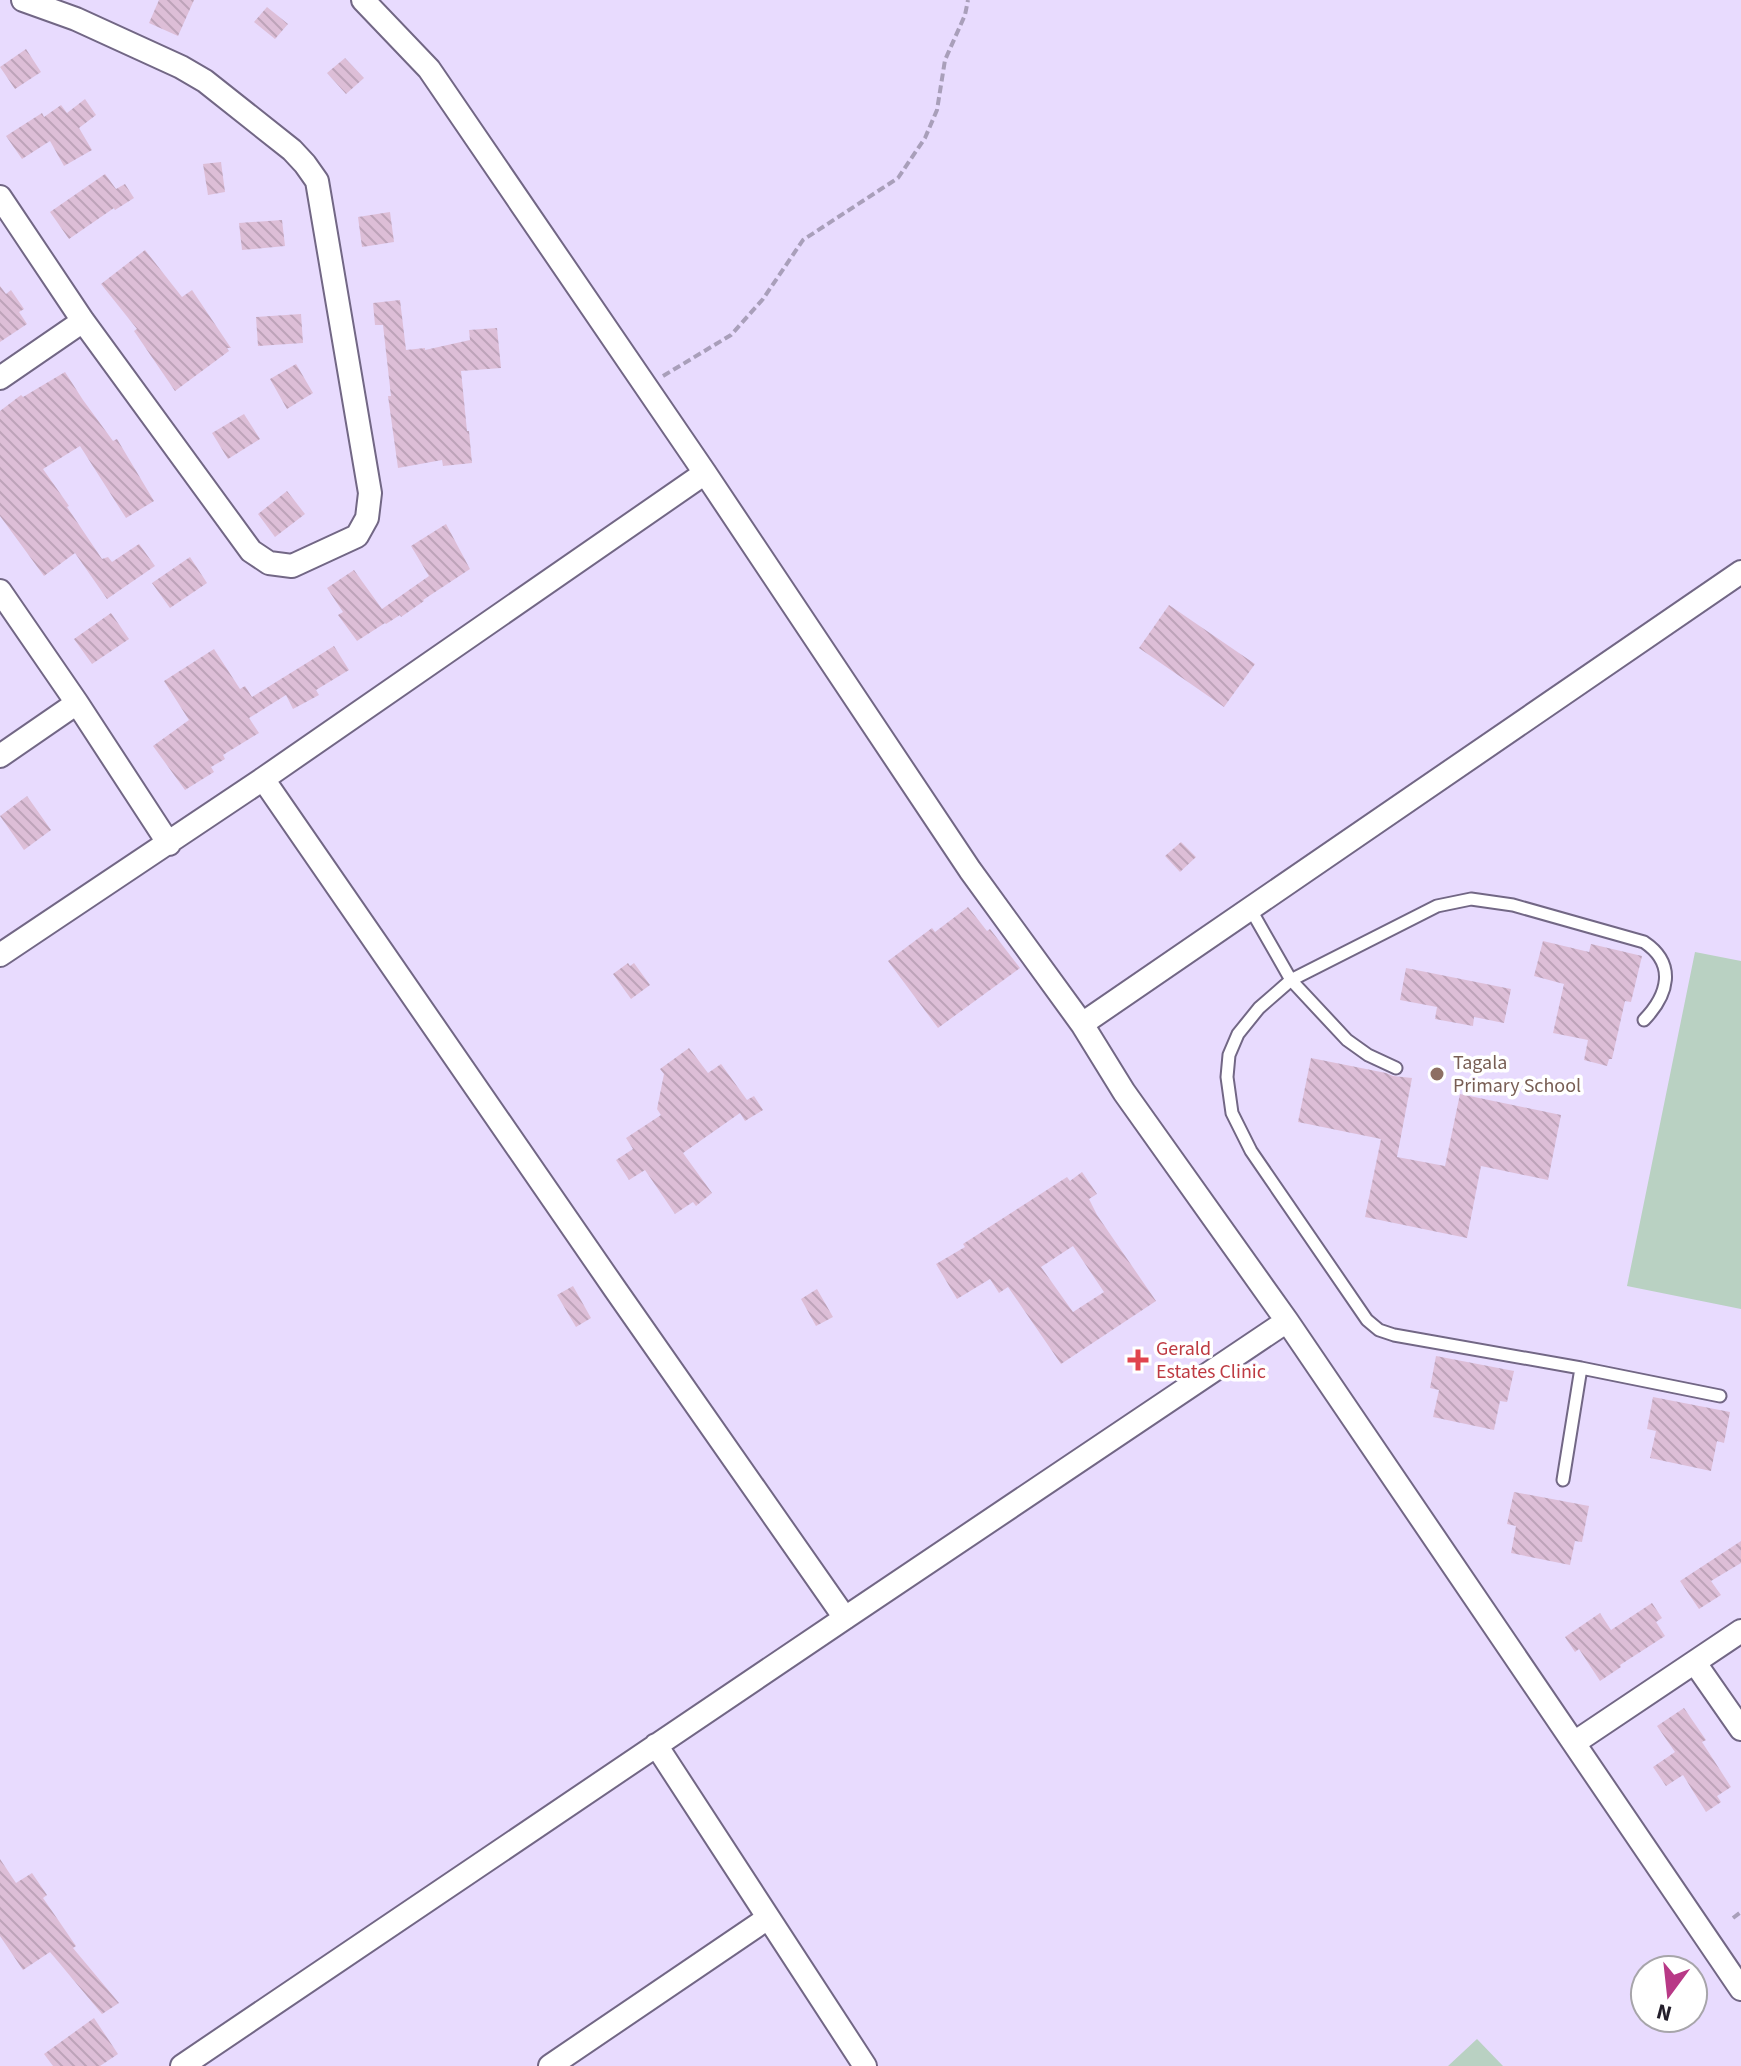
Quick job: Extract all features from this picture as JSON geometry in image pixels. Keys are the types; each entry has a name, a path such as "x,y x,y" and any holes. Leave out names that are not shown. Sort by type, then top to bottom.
{"street":[{"path":"0,197 83,321 251,551 269,563 292,566 357,536 367,518 370,493 317,181 292,150 205,81 76,19 23,0"},
{"path":"363,0 429,69 647,387 970,870 1082,1024 1124,1092 1287,1321 1741,1989"},
{"path":"0,378 83,321"},
{"path":"0,955 169,844 705,473"},
{"path":"1082,1024 1741,572"},
{"path":"0,591 169,844"},
{"path":"0,756 77,703"},
{"path":"263,779 845,1618"},
{"path":"182,2066 1287,1321"},
{"path":"1574,1743 1741,1631"},
{"path":"1695,1663 1741,1729"},
{"path":"656,1745 865,2066"},
{"path":"550,2066 768,1918"}],"lane":[{"path":"1644,1020 1666,985 1666,967 1658,951 1644,942 1513,905 1471,899 1437,906 1291,980 1259,1008 1238,1034 1229,1055 1227,1077 1232,1113 1251,1151 1367,1320 1379,1330 1720,1396"},
{"path":"1251,910 1291,980 1347,1040 1368,1055 1396,1068"},
{"path":"1563,1480 1581,1368"}],"path":[{"path":"647,387 731,335 763,299 803,240 898,178 925,138 937,110 945,60 965,15 968,0"},
{"path":"1733,1918 1741,1912"}],"green space":[{"path":"1695,952 1741,961 1741,1309 1627,1286"},
{"path":"1477,2039 1503,2066 1448,2066"}],"building":[{"path":"159,0 194,0 178,36 149,23"},
{"path":"267,7 288,24 275,39 254,22"},
{"path":"26,49 41,72 15,89 0,67"},
{"path":"345,58 364,78 346,94 327,73"},
{"path":"85,99 96,115 79,128 92,150 64,166 50,141 22,159 6,136 42,113 44,117 61,105 67,113"},
{"path":"221,162 225,192 208,195 203,164"},
{"path":"105,174 116,189 125,184 134,198 69,239 50,212"},
{"path":"390,212 394,242 362,247 358,217"},
{"path":"282,220 285,246 242,250 239,223"},
{"path":"145,250 182,297 192,290 231,348 227,348 229,351 175,391 134,331 137,329 101,284"},
{"path":"0,286 6,294 11,290 24,309 19,312 27,324 0,342"},
{"path":"400,300 406,350 425,350 470,340 469,330 497,328 501,368 461,371 472,463 443,466 442,460 398,468 388,396 391,396 383,325 375,325 373,303"},
{"path":"301,314 303,343 258,346 256,317"},
{"path":"296,364 313,393 287,409 270,379"},
{"path":"65,372 113,441 117,439 154,501 126,518 80,446 43,469 102,559 108,557 112,562 139,544 155,566 107,599 75,553 44,576 0,516 0,411 21,395 23,397"},
{"path":"244,414 260,439 228,459 212,433"},
{"path":"287,491 305,514 275,537 258,514"},
{"path":"446,524 470,569 401,617 357,641 338,615 343,612 327,588 354,570 382,609 429,576 411,546"},
{"path":"190,557 207,583 170,608 152,583"},
{"path":"1169,605 1255,664 1224,707 1139,648"},
{"path":"111,613 129,639 92,664 74,639"},
{"path":"334,646 349,670 316,690 319,695 293,709 286,695 249,718 259,733 223,755 225,759 211,767 214,772 185,790 153,746 189,720 164,681 214,649 240,689 245,686 252,697"},
{"path":"27,796 51,830 24,850 0,816"},
{"path":"1181,842 1196,857 1180,872 1165,856"},
{"path":"968,907 987,931 990,929 1020,968 938,1028 888,961 932,928 935,932"},
{"path":"1543,941 1589,952 1591,944 1642,956 1631,1002 1625,1001 1612,1059 1609,1059 1607,1066 1584,1060 1588,1040 1553,1033 1564,984 1534,976"},
{"path":"628,963 630,966 634,963 650,985 631,999 613,974"},
{"path":"1406,968 1511,989 1504,1023 1474,1017 1473,1026 1435,1019 1437,1007 1400,1000"},
{"path":"689,1048 708,1073 721,1064 747,1100 754,1096 763,1110 745,1121 740,1113 683,1153 712,1193 696,1206 693,1202 675,1214 645,1170 629,1180 616,1160 633,1149 626,1138 661,1115 657,1109 664,1074 660,1069"},
{"path":"1311,1058 1412,1078 1397,1157 1445,1166 1460,1094 1561,1115 1548,1180 1481,1166 1467,1238 1365,1217 1381,1139 1298,1122"},
{"path":"1082,1172 1097,1194 1089,1199 1097,1215 1156,1301 1061,1364 1008,1287 999,1293 990,1279 957,1299 936,1264 1067,1177 1070,1181","holes":["1073,1246 1104,1292 1073,1312 1041,1267"]},
{"path":"573,1286 591,1318 576,1327 557,1295"},
{"path":"817,1289 833,1317 816,1326 801,1299"},
{"path":"1436,1356 1514,1371 1507,1402 1500,1401 1494,1430 1433,1417 1439,1390 1430,1388"},
{"path":"1653,1397 1730,1412 1724,1443 1717,1441 1711,1471 1650,1458 1656,1431 1647,1429"},
{"path":"1514,1492 1589,1506 1582,1542 1575,1541 1570,1565 1511,1553 1516,1526 1507,1524"},
{"path":"1741,1541 1741,1563 1711,1581 1721,1595 1699,1609 1680,1581"},
{"path":"1652,1603 1662,1618 1656,1622 1665,1636 1600,1681 1579,1649 1575,1652 1565,1637 1600,1613 1611,1630"},
{"path":"1684,1708 1706,1740 1702,1742 1731,1787 1717,1796 1721,1802 1706,1812 1683,1775 1666,1786 1653,1767 1675,1752 1657,1726"},
{"path":"0,1859 16,1883 32,1873 47,1895 43,1898 76,1946 73,1948 119,2003 102,2014 50,1952 23,1970 0,1936"},
{"path":"94,2018 118,2054 100,2066 53,2066 44,2054"}],"place":[{"name":"Tagala Primary School","path":"1437,1074"},
{"name":"Gerald Estates Clinic","path":"1138,1360"}]}
